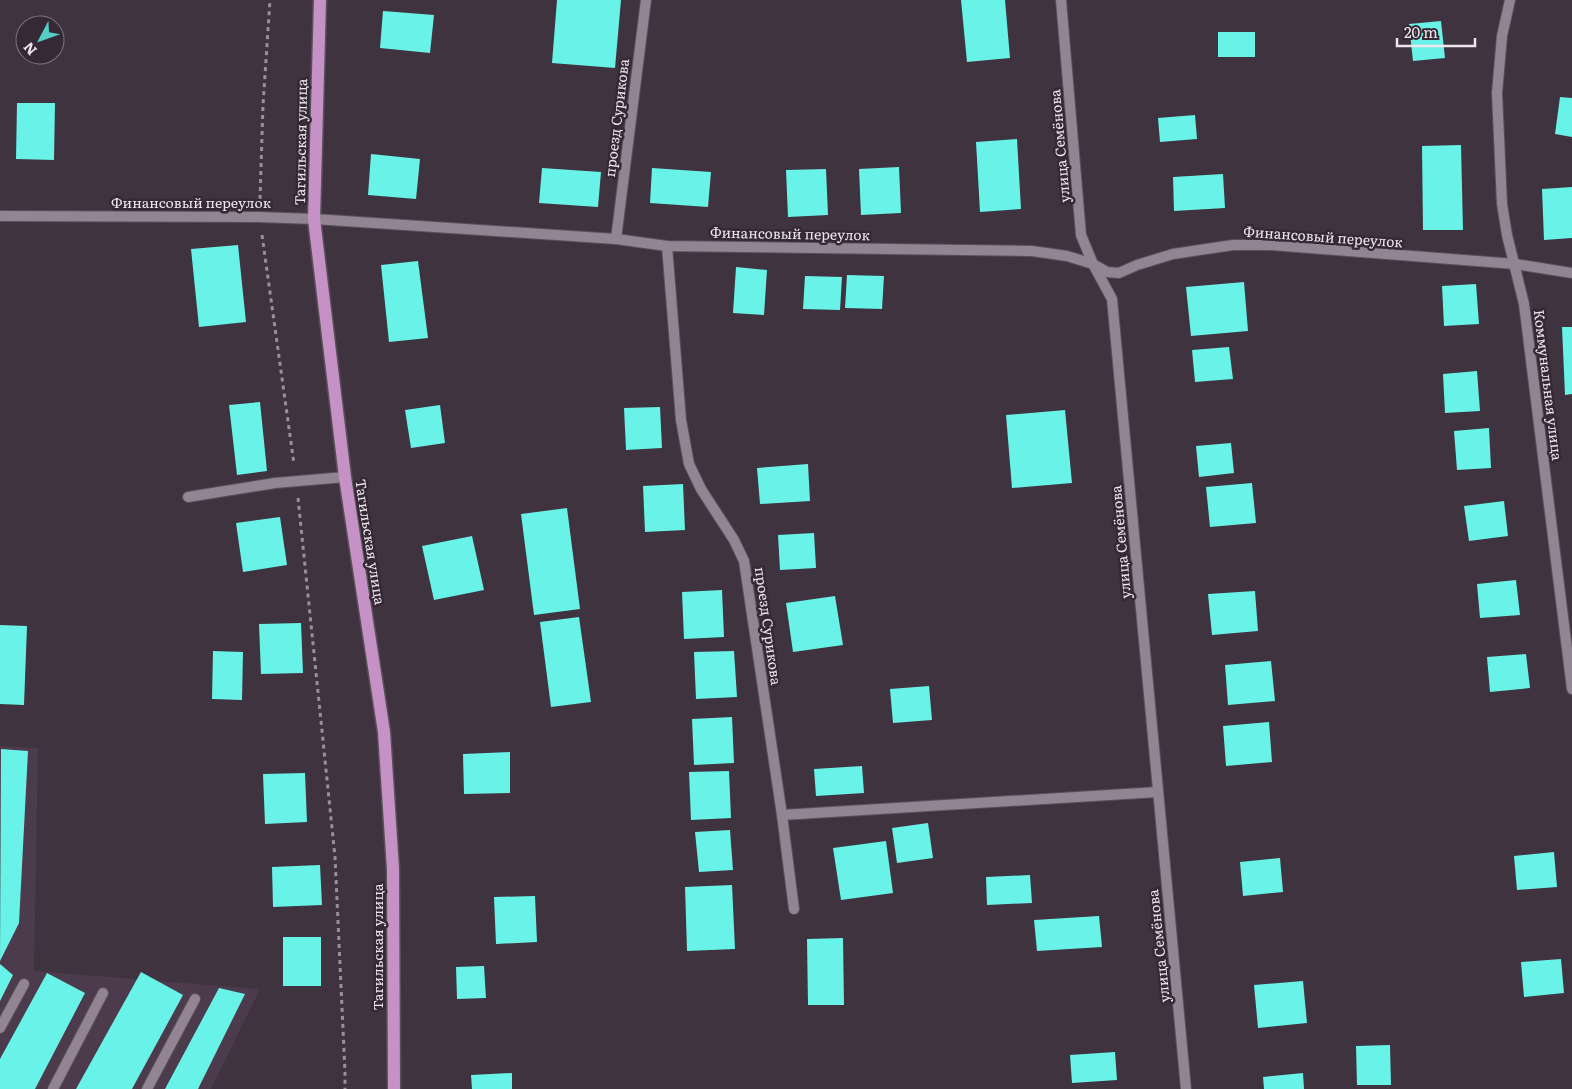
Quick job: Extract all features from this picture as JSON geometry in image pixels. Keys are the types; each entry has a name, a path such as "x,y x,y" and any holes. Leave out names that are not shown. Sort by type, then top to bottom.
{"main road":[{"name":"Тагильская улица","path":"320,0 314,219 345,477 384,732 393,869 394,1089"}],"street":[{"name":"проезд Сурикова","path":"616,238 646,0"},
{"name":"улица Семёнова","path":"1061,0 1081,235 1092,264 1112,299 1186,1089"},
{"name":"Коммунальная улица","path":"1510,0 1502,36 1497,93 1502,204 1507,235 1524,304 1572,689"},
{"name":"Финансовый переулок","path":"0,216 259,217 616,238 667,246 1032,251 1067,256 1092,264 1107,272 1119,273 1137,265 1173,254 1233,245 1272,245 1515,264 1572,273"},
{"name":"проезд Сурикова","path":"667,246 681,420 690,464 701,489 734,540 744,562 782,815 794,909"},
{"path":"188,498 275,483 345,477"},
{"path":"782,815 1158,792"},
{"path":"0,1028 24,984"},
{"path":"53,1089 103,993"},
{"path":"147,1089 195,999"}],"path":[{"path":"270,0 263,105 259,217 296,481 335,857 346,1072 344,1089"}],"shaded area":[{"path":"0,746 38,748 34,971 260,989 211,1089 0,1089"}],"building":[{"path":"557,0 621,0 615,68 552,63"},
{"path":"961,0 1005,0 1010,58 967,62"},
{"path":"383,11 434,15 430,53 380,48"},
{"path":"1441,21 1445,58 1413,61 1409,24"},
{"path":"1218,32 1255,32 1255,57 1218,57"},
{"path":"1560,97 1572,98 1572,137 1555,134"},
{"path":"17,103 55,103 54,160 16,159"},
{"path":"1195,115 1197,139 1160,142 1158,118"},
{"path":"1017,139 1021,209 980,212 976,142"},
{"path":"1461,145 1463,230 1423,230 1422,146"},
{"path":"371,154 420,159 416,199 368,195"},
{"path":"899,167 901,213 861,215 859,169"},
{"path":"542,168 601,172 598,207 539,203"},
{"path":"652,168 711,172 708,207 650,203"},
{"path":"826,169 828,215 788,217 786,170"},
{"path":"1223,174 1225,208 1174,211 1173,177"},
{"path":"1572,187 1572,238 1544,240 1542,189"},
{"path":"238,245 246,322 199,327 191,249"},
{"path":"418,261 428,338 389,342 381,265"},
{"path":"736,267 767,270 764,315 733,313"},
{"path":"847,275 884,276 882,309 845,308"},
{"path":"805,276 842,277 840,310 803,309"},
{"path":"1244,282 1248,331 1191,336 1186,287"},
{"path":"1476,284 1479,324 1444,326 1442,286"},
{"path":"1562,327 1572,327 1572,394 1565,395"},
{"path":"1229,347 1233,379 1195,382 1192,350"},
{"path":"1477,371 1480,411 1445,413 1443,374"},
{"path":"260,402 267,471 237,475 229,405"},
{"path":"440,405 445,443 411,448 405,410"},
{"path":"660,407 662,448 626,450 624,408"},
{"path":"1065,410 1072,483 1012,488 1006,415"},
{"path":"1489,428 1491,468 1457,470 1454,431"},
{"path":"1231,443 1234,473 1199,477 1196,446"},
{"path":"808,464 810,501 760,504 757,468"},
{"path":"1252,483 1256,523 1210,527 1206,487"},
{"path":"683,484 685,530 645,532 643,486"},
{"path":"1504,501 1508,536 1469,541 1464,506"},
{"path":"567,508 580,609 534,615 521,514"},
{"path":"280,517 287,565 243,572 236,523"},
{"path":"814,533 816,568 780,570 778,535"},
{"path":"472,536 484,590 434,600 422,546"},
{"path":"1516,580 1520,615 1480,618 1477,584"},
{"path":"722,590 724,637 684,639 682,592"},
{"path":"1255,591 1258,631 1212,635 1208,594"},
{"path":"835,596 843,645 793,652 786,603"},
{"path":"579,617 591,702 551,707 540,622"},
{"path":"301,623 303,673 261,674 259,624"},
{"path":"0,625 27,626 24,705 0,704"},
{"path":"213,651 243,652 242,700 212,699"},
{"path":"734,651 737,697 696,699 694,652"},
{"path":"1526,654 1530,688 1490,692 1487,657"},
{"path":"1271,661 1275,701 1228,705 1225,665"},
{"path":"929,686 932,720 893,723 890,689"},
{"path":"732,717 734,763 694,765 692,719"},
{"path":"1269,722 1272,762 1226,766 1223,726"},
{"path":"1,749 28,751 19,923 0,961"},
{"path":"510,752 510,793 464,794 463,754"},
{"path":"862,766 864,793 816,796 814,769"},
{"path":"729,771 731,818 691,820 689,772"},
{"path":"305,773 307,822 265,824 263,774"},
{"path":"928,823 933,858 897,863 892,828"},
{"path":"730,830 733,870 699,872 695,832"},
{"path":"886,841 893,893 841,900 833,848"},
{"path":"1554,852 1557,887 1517,890 1514,856"},
{"path":"1280,858 1283,892 1243,896 1240,862"},
{"path":"320,865 322,905 273,907 272,867"},
{"path":"1030,875 1032,903 987,905 986,877"},
{"path":"732,885 735,949 687,951 685,887"},
{"path":"535,896 537,942 496,944 494,897"},
{"path":"1099,916 1102,947 1037,951 1034,920"},
{"path":"283,937 321,937 321,986 283,986"},
{"path":"843,938 844,1005 808,1005 807,939"},
{"path":"1561,959 1564,993 1524,997 1521,962"},
{"path":"0,964 13,975 0,1001"},
{"path":"484,966 486,998 457,999 456,967"},
{"path":"141,972 183,995 132,1089 76,1089"},
{"path":"47,973 85,993 35,1089 0,1089 0,1059"},
{"path":"1303,981 1307,1023 1258,1028 1254,985"},
{"path":"219,988 245,994 198,1089 165,1089"},
{"path":"1390,1045 1391,1085 1357,1085 1356,1046"},
{"path":"1115,1052 1117,1080 1072,1083 1070,1055"},
{"path":"512,1073 512,1089 472,1089 471,1075"},
{"path":"1303,1073 1304,1089 1264,1089 1263,1077"}]}
